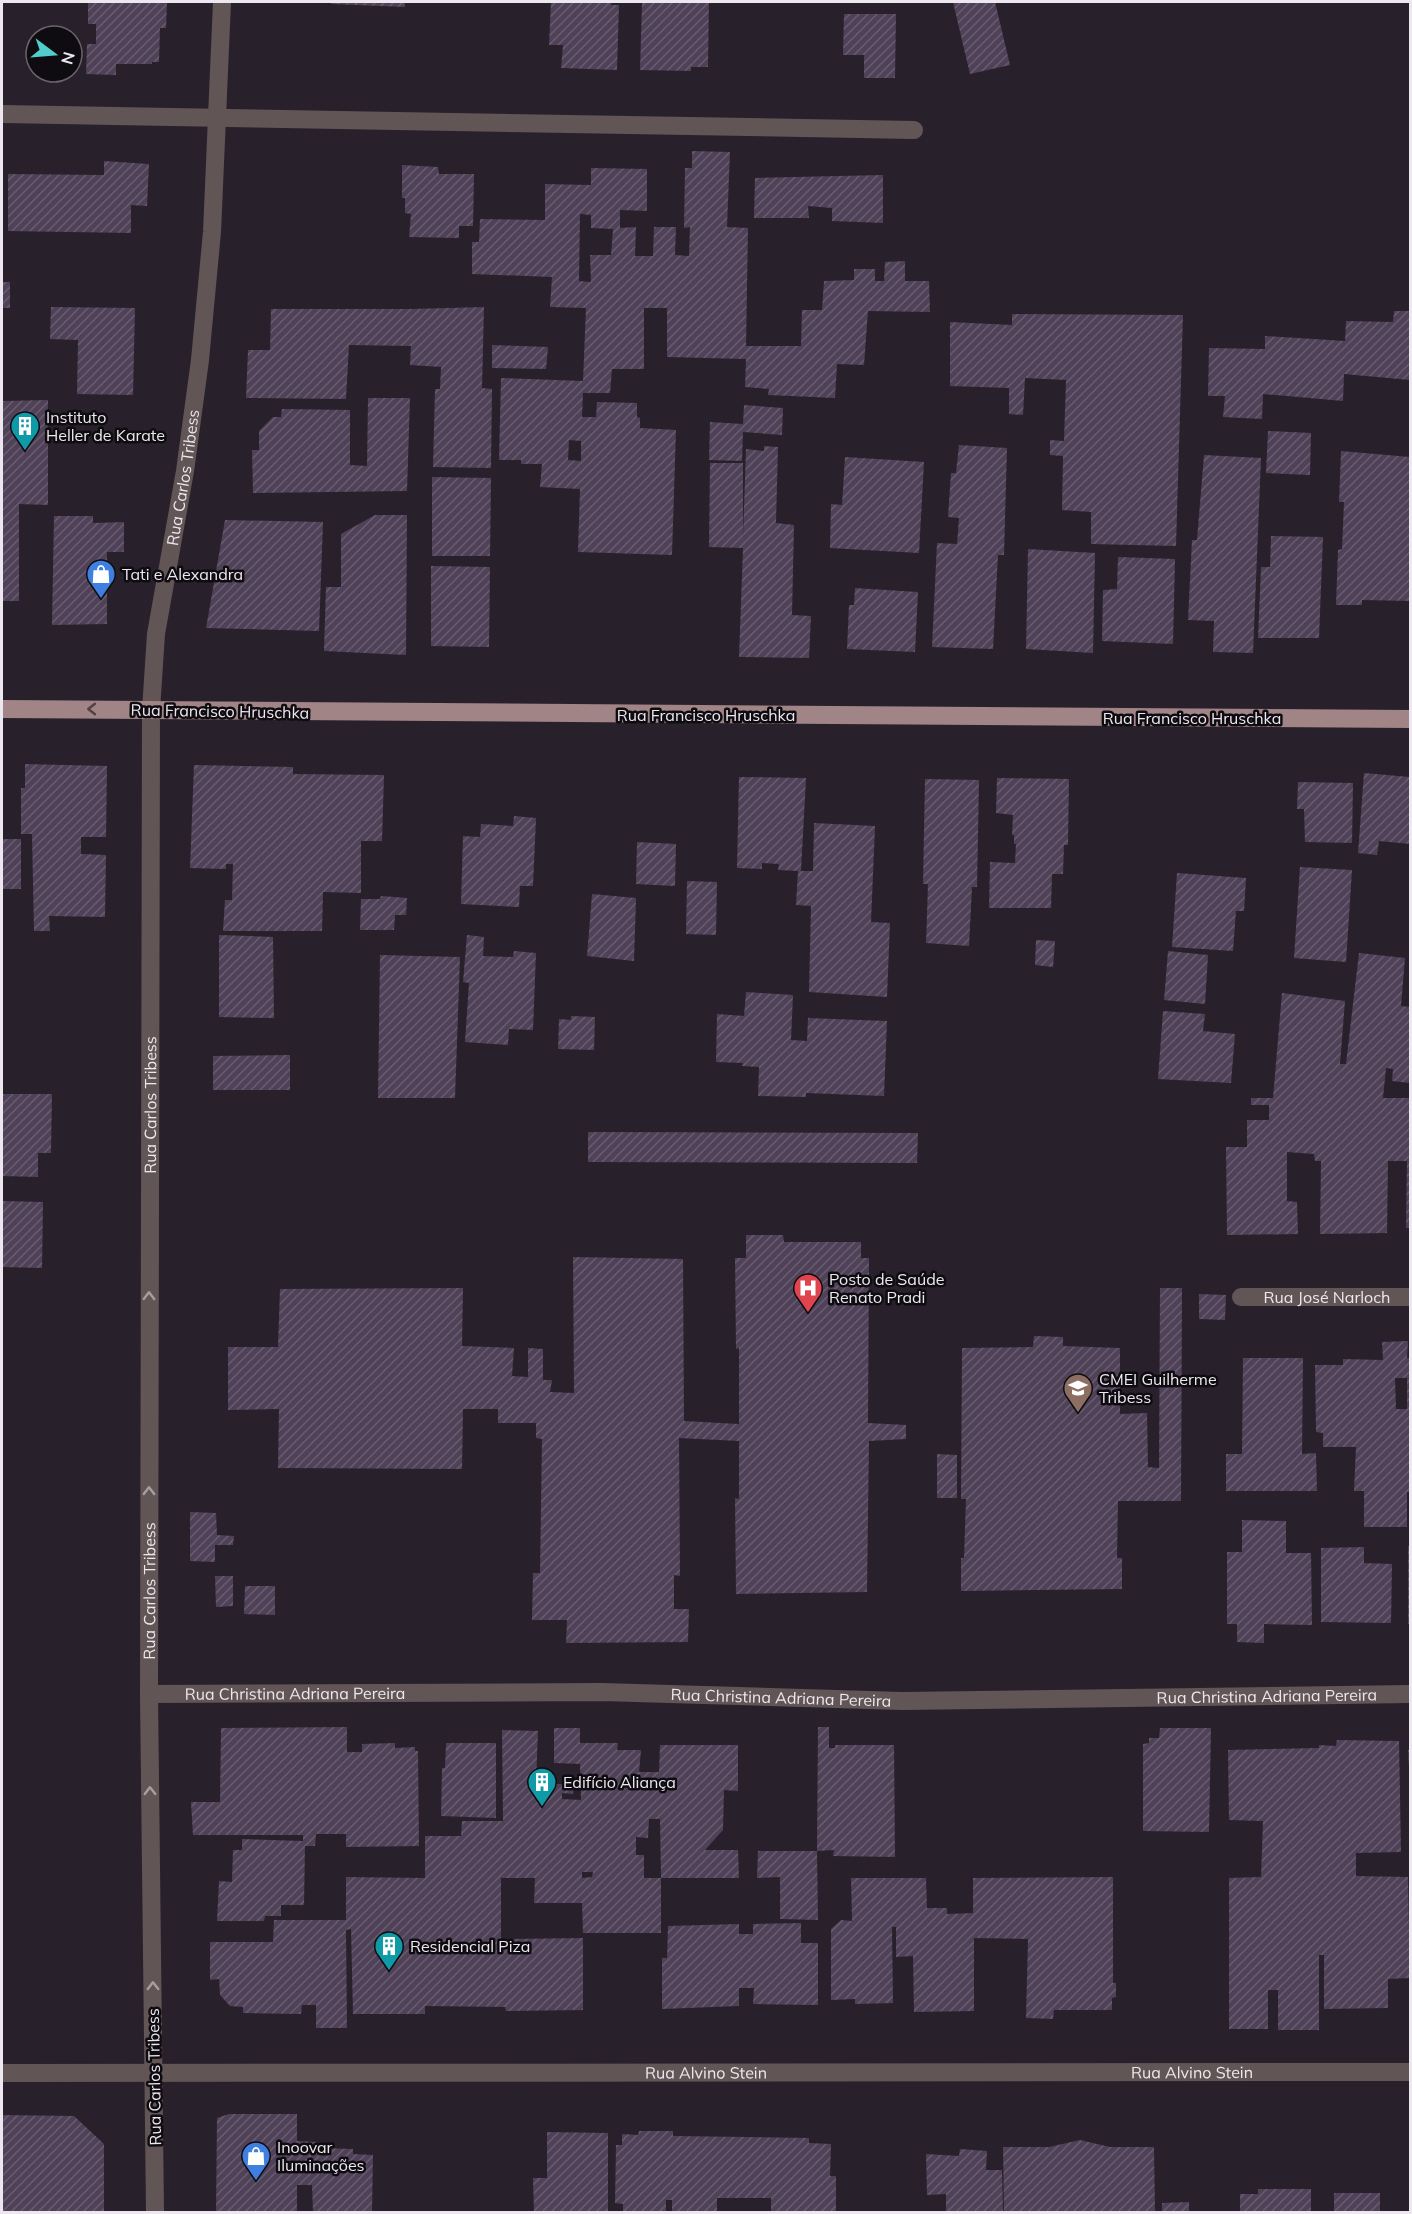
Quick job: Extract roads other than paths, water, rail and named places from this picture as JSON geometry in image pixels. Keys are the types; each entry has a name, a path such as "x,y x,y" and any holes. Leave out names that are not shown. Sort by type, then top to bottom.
{"main road":[{"name":"Rua Francisco Hruschka","path":"2,709 1410,719"}],"street":[{"name":"Rua Carlos Tribess","path":"155,2212 149,1694 151,710 156,634 184,471 200,360 212,232 222,2"},
{"path":"2,114 914,130"},
{"name":"Rua José Narloch","path":"1241,1297 1410,1297"},
{"name":"Rua Christina Adriana Pereira","path":"149,1694 602,1692 902,1701 1410,1694"},
{"name":"Rua Alvino Stein","path":"2,2073 1410,2072"}],"place":[{"name":"Instituto Heller de Karate","path":"25,452"},
{"name":"Tati e Alexandra","path":"101,600"},
{"name":"Posto de Saúde Renato Pradi","path":"808,1314"},
{"name":"CMEI Guilherme Tribess","path":"1078,1414"},
{"name":"Edifício Aliança","path":"542,1808"},
{"name":"Residencial Piza","path":"389,1972"},
{"name":"Inoovar Iluminações","path":"256,2182"}]}
